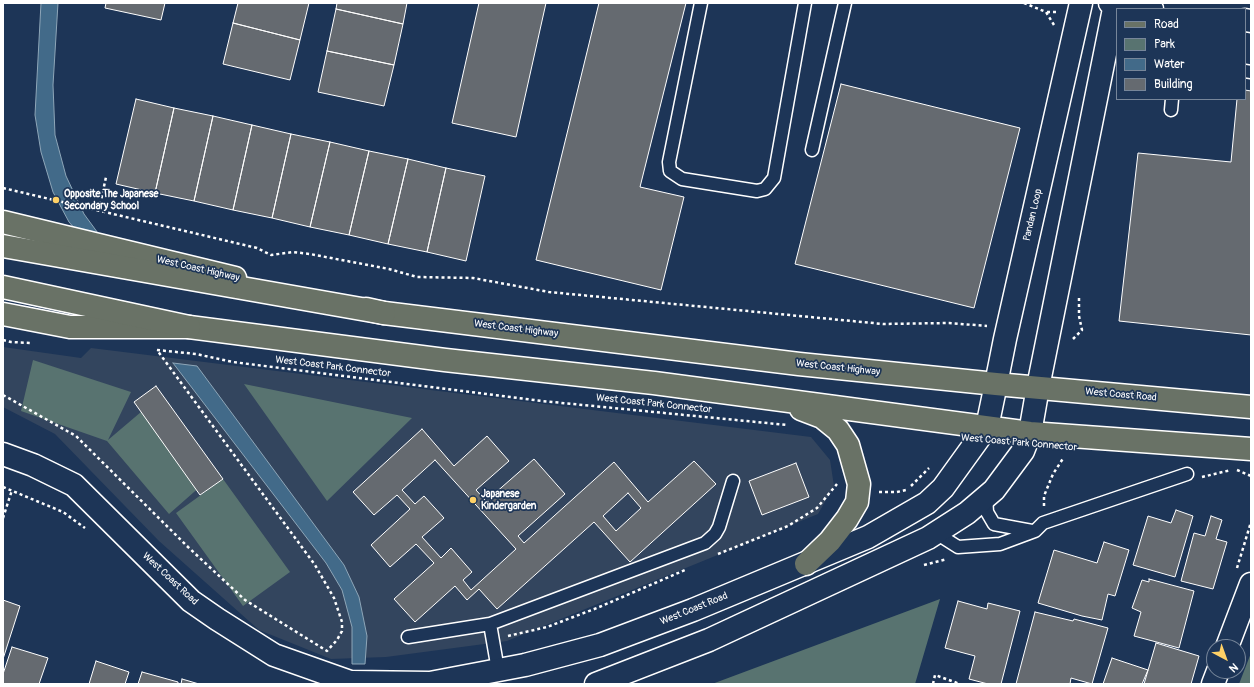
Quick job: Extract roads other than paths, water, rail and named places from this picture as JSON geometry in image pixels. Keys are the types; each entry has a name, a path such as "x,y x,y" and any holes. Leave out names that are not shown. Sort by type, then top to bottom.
{"main road":[{"name":"West Coast Highway","path":"3,222 384,313 799,364 1038,387"},
{"path":"3,246 46,255 384,313"},
{"path":"3,287 189,327 445,360 646,382 1030,433 1251,449"},
{"path":"3,314 70,327 189,327"},
{"name":"West Coast Road","path":"1038,387 1251,407"},
{"path":"770,398 822,417 838,430 848,445 859,484 857,502 847,519 830,541 806,564"}],"street":[{"name":"Pandan Loop","path":"987,427 1005,339 1081,3"},
{"path":"596,684 709,640 936,533 967,514 994,490 1023,451 1030,433 1113,4 1144,8"},
{"name":"West Coast Road","path":"3,454 33,465 74,485 191,601 274,655 354,683 430,683 498,670 600,645 693,610 868,537 926,504 943,488 987,427"},
{"path":"1230,639 1251,584"}],"lane":[{"path":"701,3 669,162 670,171 682,179 757,191 765,189 774,178 805,3"},
{"path":"812,150 845,3"},
{"path":"936,533 958,547 1000,544 1035,531 1043,523 1187,474"},
{"path":"408,637 490,624 705,543 715,534 732,481"},
{"path":"986,497 987,512 994,524 1035,531"},
{"path":"490,624 498,670"}],"water":[{"path":"41,3 58,3 53,85 55,135 66,176 84,214 103,240 83,238 69,222 53,192 41,152 35,115"},
{"path":"173,363 197,366 344,565 359,597 367,636 365,664 352,664 352,627 342,590 326,563"}],"place":[{"name":"Opposite The Japanese Secondary School","path":"56,200"},
{"name":"Japanese Kindergarden","path":"473,500"}]}
